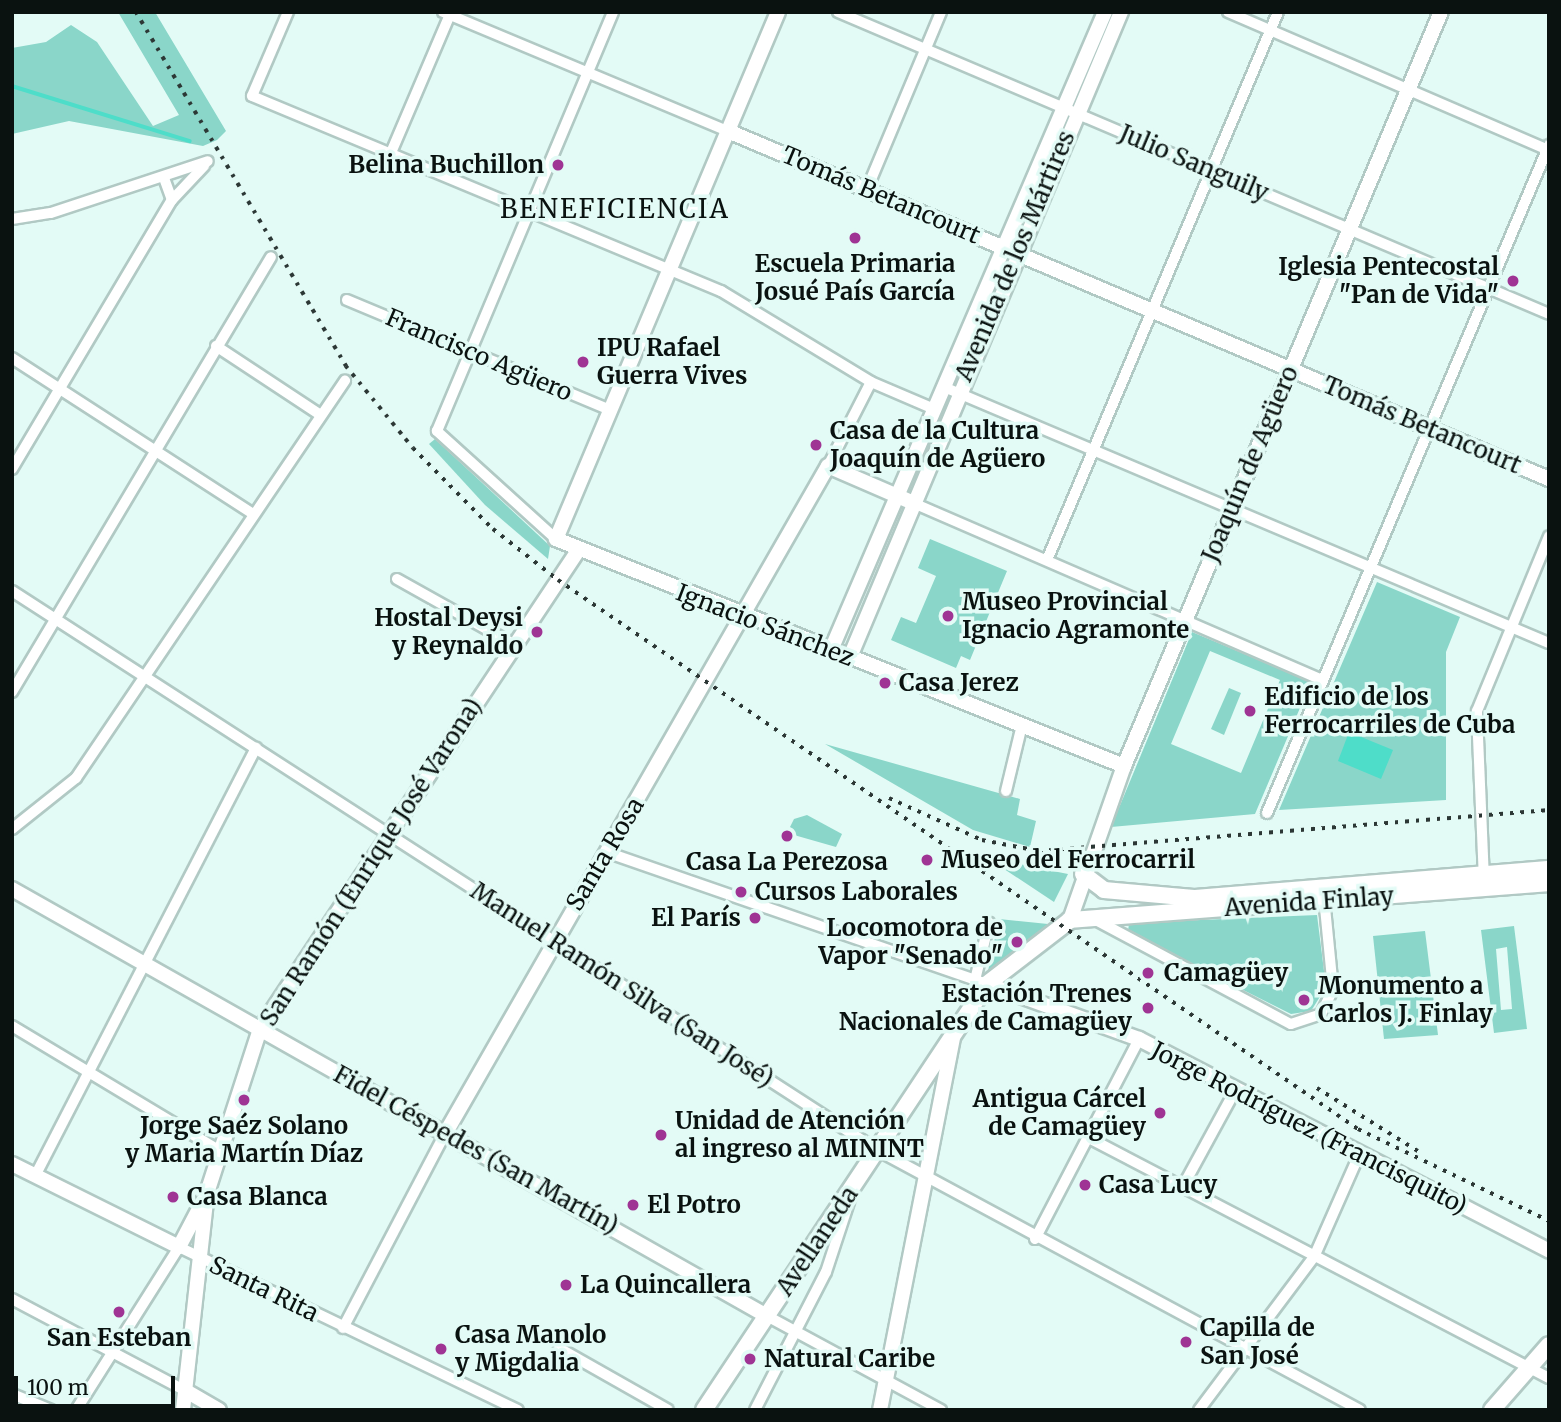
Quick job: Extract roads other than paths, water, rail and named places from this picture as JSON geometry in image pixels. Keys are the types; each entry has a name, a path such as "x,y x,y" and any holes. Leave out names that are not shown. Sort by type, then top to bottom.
{"main road":[{"name":"Avenida Finlay","path":"1070,920 1127,911 1316,897 1480,880 1549,869"},
{"name":"Avenida Finlay","path":"1083,874 1091,884 1125,894 1316,897"},
{"name":"Avenida Finlay","path":"1480,880 1549,883"},
{"name":"Avellaneda","path":"704,1410 953,1039 981,982 1070,920"},
{"path":"1492,1410 1549,1345"}],"street":[{"path":"288,12 253,96 744,302 871,382 934,409"},
{"path":"471,351 613,12"},
{"path":"556,539 778,12"},
{"name":"Julio Sanguily","path":"838,12 1549,314"},
{"path":"867,189 942,12"},
{"name":"Avenida de los Mártires","path":"1071,110 1105,12"},
{"name":"Avenida de los Mártires","path":"831,650 904,499 1071,110 1121,12"},
{"path":"1228,12 1548,148 1267,813"},
{"path":"1047,561 1278,12"},
{"name":"Joaquín de Agüero","path":"1070,920 1083,874 1124,766 1441,12"},
{"path":"390,155 448,13"},
{"name":"Tomás Betancourt","path":"448,13 1011,249 1549,479"},
{"path":"12,219 164,178 208,161 172,200 64,392 12,469"},
{"path":"164,178 172,200"},
{"path":"12,692 154,449 271,257"},
{"name":"Francisco Agüero","path":"347,299 610,410"},
{"path":"216,346 319,414"},
{"name":"Ignacio Sánchez","path":"471,351 437,431 556,539 577,552 1124,766"},
{"path":"12,358 253,513"},
{"path":"12,829 76,778 143,674 319,414 345,380"},
{"name":"Santa Rosa","path":"343,1328 445,1134 554,940 743,617 828,466 871,382"},
{"path":"950,390 1549,643"},
{"name":"Avenida de los Mártires","path":"850,657 934,409 950,390"},
{"path":"828,466 1323,680"},
{"path":"1480,880 1477,711 1549,536"},
{"name":"San Ramón (Enrique José Varona)","path":"207,1193 218,1150 260,1029 386,834 577,552"},
{"path":"397,579 515,645"},
{"name":"Manuel Ramón Silva (San José)","path":"12,591 879,1151 1035,1240 1360,1410"},
{"path":"840,633 854,640"},
{"path":"1006,791 1022,725"},
{"path":"35,1176 256,748"},
{"name":"Jorge Rodríguez (Francisquito)","path":"606,852 1139,1039 1549,1251"},
{"name":"Fidel Céspedes (San Martín)","path":"12,889 145,967 260,1029 767,1316 941,1410"},
{"path":"1089,915 1120,935 1291,1024 1321,1014 1333,989 1316,897"},
{"path":"1120,935 1115,923 1127,911"},
{"path":"981,982 989,923"},
{"path":"12,1026 218,1150"},
{"path":"880,1410 928,1179 953,1039"},
{"path":"1035,1240 1139,1039"},
{"path":"1182,1188 1236,1089"},
{"path":"1087,1137 1549,1378"},
{"path":"1199,1410 1248,1351 1314,1256 1359,1155"},
{"name":"Santa Rita","path":"12,1164 343,1328 517,1410"},
{"path":"755,1410 826,1272 854,1187"},
{"path":"76,1410 179,1247 207,1193"},
{"path":"184,1410 207,1193"},
{"path":"12,1299 112,1350 219,1410"},
{"path":"559,1348 668,1410"},
{"path":"12,1394 51,1410"}],"waterway":[{"path":"12,86 190,141"}],"railway":[{"path":"136,12 346,366 413,448 493,529 558,580 1358,1129 1549,1221"},
{"path":"889,798 982,840 1039,851 1549,810"},
{"path":"1317,1088 1418,1151"}],"place":[{"name":"Belina Buchillon","path":"558,165"},
{"name":"Escuela Primaria Josué País García","path":"855,238"},
{"name":"Iglesia Pentecostal \"Pan de Vida\"","path":"1513,281"},
{"name":"IPU Rafael Guerra Vives","path":"583,362"},
{"name":"Casa de la Cultura Joaquín de Agüero","path":"816,445"},
{"name":"Museo Provincial Ignacio Agramonte","path":"948,616"},
{"name":"Hostal Deysi y Reynaldo","path":"537,632"},
{"name":"Casa Jerez","path":"885,683"},
{"name":"Edificio de los Ferrocarriles de Cuba","path":"1250,711"},
{"name":"Casa La Perezosa","path":"787,836"},
{"name":"Museo del Ferrocarril","path":"927,860"},
{"name":"Cursos Laborales","path":"741,892"},
{"name":"El París","path":"755,918"},
{"name":"Locomotora de Vapor \"Senado\"","path":"1017,942"},
{"name":"Camagüey","path":"1148,973"},
{"name":"Monumento a Carlos J. Finlay","path":"1304,1000"},
{"name":"Estación Trenes Nacionales de Camagüey","path":"1148,1008"},
{"name":"Jorge Saéz Solano y Maria Martín Díaz","path":"244,1100"},
{"name":"Antigua Cárcel de Camagüey","path":"1160,1113"},
{"name":"Unidad de Atención al ingreso al MININT","path":"661,1135"},
{"name":"Casa Lucy","path":"1085,1185"},
{"name":"Casa Blanca","path":"173,1197"},
{"name":"El Potro","path":"633,1205"},
{"name":"La Quincallera","path":"566,1285"},
{"name":"San Esteban","path":"119,1312"},
{"name":"Capilla de San José","path":"1186,1342"},
{"name":"Casa Manolo y Migdalia","path":"441,1349"},
{"name":"Natural Caribe","path":"750,1359"}],"district":[{"name":"BENEFICIENCIA","path":"615,209"}]}
